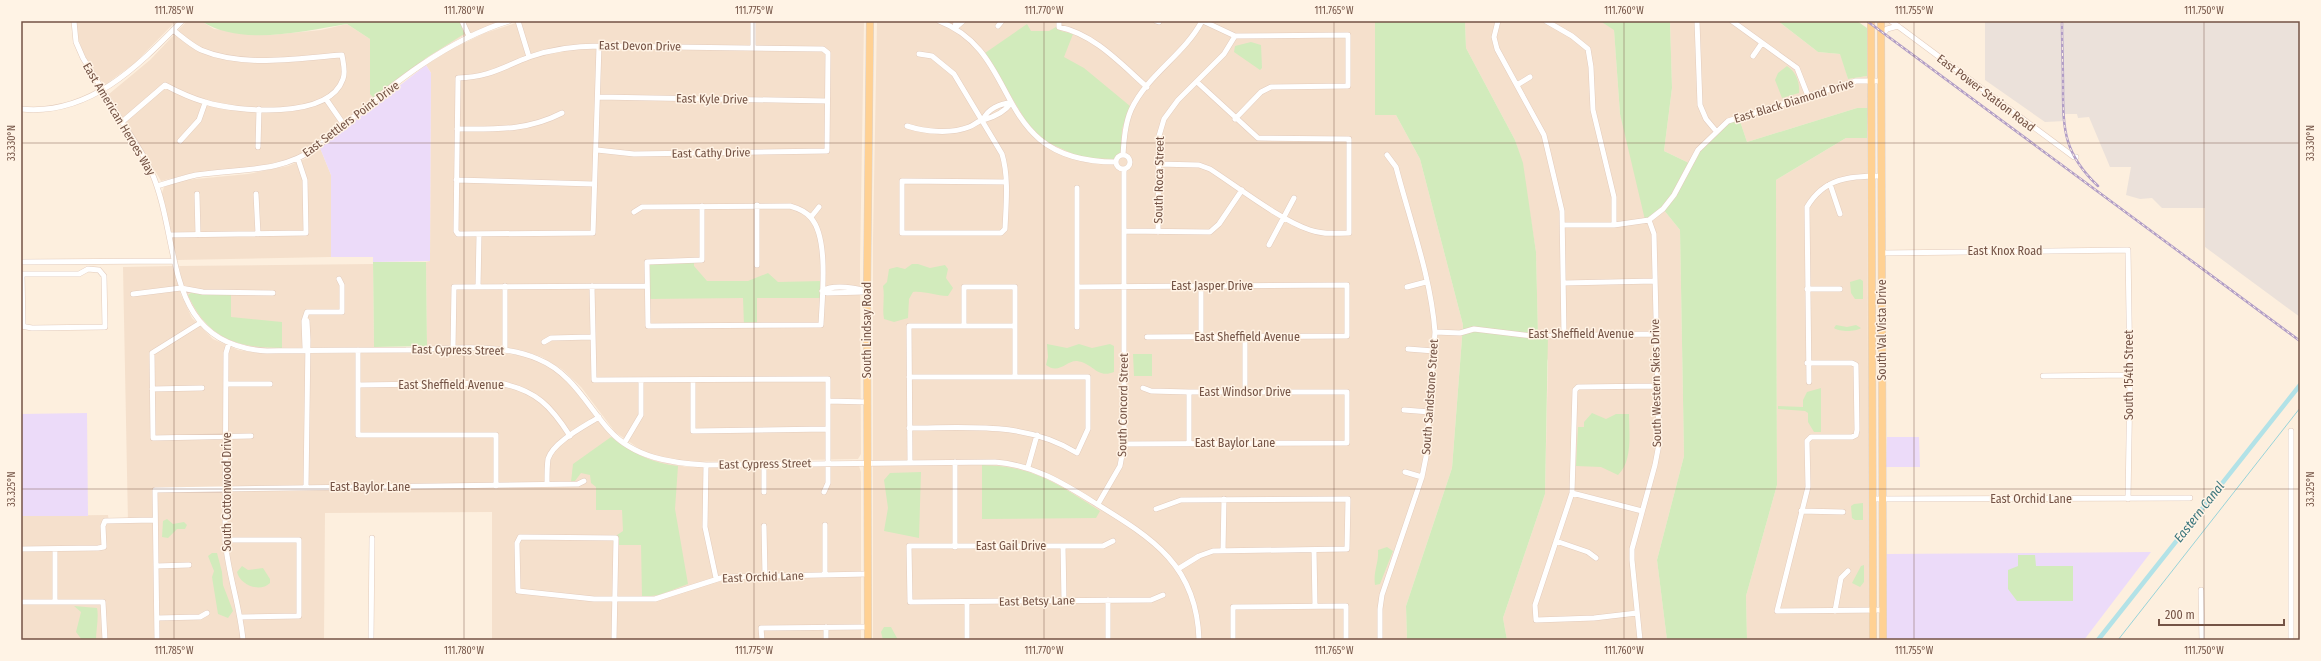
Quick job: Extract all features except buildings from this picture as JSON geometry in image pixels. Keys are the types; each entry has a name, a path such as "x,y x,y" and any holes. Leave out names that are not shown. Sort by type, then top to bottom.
{"main road":[{"name":"South Lindsay Road","path":"868,640 867,291 870,21"},
{"name":"South Val Vista Drive","path":"1871,21 1873,640"},
{"name":"South Val Vista Drive","path":"1881,21 1883,640"}],"street":[{"name":"East American Heroes Way","path":"74,21 79,49 148,164 157,186 181,288"},
{"path":"21,109 44,109 65,105 103,91 136,67 182,21"},
{"path":"462,21 469,36"},
{"name":"East Settlers Point Drive","path":"157,186 196,175 252,170 298,159 428,60 469,36 509,21"},
{"path":"518,21 529,57"},
{"path":"753,21 753,48"},
{"path":"939,21 955,28 977,48 1028,129 1054,150 1080,160 1116,162"},
{"path":"955,28 956,21"},
{"path":"955,28 963,21"},
{"path":"998,26 1002,21"},
{"path":"1124,155 1125,130 1128,117 1137,99 1147,86 1190,41 1202,21 1235,36 1348,35 1348,86 1271,87 1261,92 1235,119"},
{"path":"1498,21 1494,37 1497,50 1544,135 1562,211 1564,335"},
{"path":"1546,21 1572,36 1588,49 1591,67 1593,110 1614,197 1614,225"},
{"path":"1697,21 1700,105 1706,119 1716,131"},
{"path":"1732,21 1797,68 1808,96"},
{"name":"East Power Station Road","path":"1891,21 2074,158 2076,157"},
{"path":"1059,24 1094,42 1147,86"},
{"path":"1881,36 1887,29 1898,26"},
{"path":"122,122 166,85 205,103 260,109 292,108 312,106 326,99 334,93 344,78 342,55 269,60 233,58 200,49 173,30"},
{"name":"South Roca Street","path":"1158,232 1159,136 1164,119 1178,100 1224,54 1235,36"},
{"path":"1753,56 1762,43"},
{"name":"East Devon Drive","path":"457,129 458,78 487,75 529,57 579,46 753,48 827,51 827,101"},
{"path":"562,112 549,120 524,127 457,129 456,231 458,234 593,233 593,184 596,150 599,46"},
{"path":"919,54 932,56 954,74 983,120 1002,154 1006,166 1006,182 1004,232 902,233 902,182 1006,182"},
{"path":"1517,85 1530,77"},
{"name":"East Black Diamond Drive","path":"1648,220 1662,209 1674,195 1698,150 1728,121 1856,81 1881,81"},
{"path":"1158,164 1199,165 1210,169 1284,217 1318,232 1349,233 1349,139 1258,138 1235,119 1197,82"},
{"name":"East Kyle Drive","path":"598,97 827,101"},
{"path":"326,99 344,125"},
{"name":"East Cathy Drive","path":"596,150 634,154 827,151 827,101"},
{"path":"180,141 199,120 205,103"},
{"path":"907,126 920,130 953,130 969,127 983,120 986,113 1004,103 1012,103"},
{"path":"258,147 260,109"},
{"path":"1116,162 1119,156 1124,155"},
{"path":"1116,162 1118,166 1124,169 1130,163 1128,157 1124,155"},
{"name":"South Sandstone Street","path":"1380,640 1380,609 1382,595 1422,477 1430,412 1435,332 1434,314 1396,167 1387,155"},
{"path":"168,235 306,233 305,180 298,159"},
{"name":"South Concord Street","path":"1098,504 1120,466 1124,444 1124,169"},
{"path":"1809,382 1807,363 1807,207 1815,194 1830,184 1853,177 1881,176"},
{"path":"456,180 593,184"},
{"path":"1830,184 1840,214"},
{"path":"1076,188 1077,327"},
{"path":"1124,231 1210,232 1218,224 1242,190"},
{"path":"197,194 198,235"},
{"path":"256,194 258,234"},
{"path":"1269,245 1294,198"},
{"path":"634,212 642,207 757,205 790,206 811,217 817,226 821,238 821,325 648,326 646,286 647,262 702,260 702,206"},
{"path":"757,205 757,265"},
{"path":"811,217 819,207"},
{"path":"1563,225 1614,225 1648,220"},
{"name":"South Western Skies Drive","path":"1640,640 1632,560 1642,511 1655,465 1658,444 1654,234 1648,220"},
{"path":"478,287 479,235"},
{"name":"East Knox Road","path":"1882,252 2128,250"},
{"name":"South 154th Street","path":"2128,250 2130,375 2128,499"},
{"path":"21,262 174,261"},
{"path":"88,269 99,270 104,276 105,327 32,328 22,326 22,274 79,274 88,269"},
{"path":"306,487 307,321 305,318 307,312 342,312 342,285 338,279"},
{"path":"1564,282 1655,281"},
{"path":"1407,287 1426,282"},
{"name":"East Jasper Drive","path":"1077,287 1347,285 1346,336"},
{"path":"504,350 506,286"},
{"path":"592,286 594,380 828,379 828,483 824,492"},
{"path":"453,349 454,287 646,286"},
{"path":"964,326 964,286 1015,287 1015,377"},
{"path":"1201,286 1201,337"},
{"path":"133,294 181,288 203,292 272,293"},
{"name":"East Cypress Street","path":"181,288 188,307 200,323 214,336 228,343 254,350 504,350 538,359 562,372 610,431 625,442 651,457 667,461 706,465 867,462"},
{"path":"822,291 826,288 856,288 867,291"},
{"path":"1807,289 1840,289"},
{"path":"200,323 152,353 153,438 251,436"},
{"path":"910,462 909,326 1015,326"},
{"name":"East Sheffield Avenue","path":"1435,332 1460,333 1474,329 1532,336 1656,334"},
{"name":"East Sheffield Avenue","path":"1147,337 1346,336"},
{"path":"544,342 551,338 592,337"},
{"path":"1245,337 1245,392"},
{"name":"South Cottonwood Drive","path":"228,343 226,353 227,560 241,617 243,640"},
{"path":"1408,349 1434,351"},
{"path":"358,350 358,436 496,436 496,486"},
{"path":"1807,363 1852,363 1856,365 1856,435 1852,437 1811,437 1807,441 1808,487 1777,611 1883,610"},
{"path":"2043,376 2130,375"},
{"path":"909,377 1088,377 1088,429 1077,453 1065,446 1037,435 994,428 909,428"},
{"path":"625,442 641,415 641,380"},
{"path":"693,380 693,431 828,430"},
{"name":"East Sheffield Avenue","path":"358,385 499,383 518,386 548,405 570,436"},
{"path":"226,384 270,384"},
{"path":"1637,613 1594,618 1536,620 1535,605 1572,493 1575,390 1578,386 1657,386"},
{"path":"152,389 202,388"},
{"name":"East Windsor Drive","path":"1143,388 1151,391 1189,392 1347,392 1347,443"},
{"path":"1189,392 1189,443"},
{"path":"828,401 867,402"},
{"path":"1404,410 1430,412"},
{"path":"547,484 548,459 551,451 570,436 599,417"},
{"path":"2291,431 2291,640"},
{"path":"1028,467 1037,435"},
{"name":"East Baylor Lane","path":"1124,444 1347,443"},
{"path":"867,462 999,462 1028,467 1052,477 1098,504 1152,540 1178,569 1193,603 1199,640"},
{"path":"955,462 955,547"},
{"path":"764,463 764,492"},
{"path":"706,465 705,527 716,578"},
{"path":"1404,472 1422,477"},
{"name":"East Baylor Lane","path":"154,520 155,490 306,487 496,486 578,484 584,481"},
{"path":"1572,493 1642,511"},
{"name":"East Orchid Lane","path":"1872,499 2190,498"},
{"path":"1224,499 1224,550"},
{"path":"1156,508 1181,500 1348,500 1347,549 1224,550 1205,554 1178,569"},
{"path":"1802,511 1843,512"},
{"path":"21,549 104,547 103,526 105,521 154,520 157,640"},
{"path":"825,525 825,575"},
{"path":"764,526 765,576"},
{"path":"371,640 372,538"},
{"name":"East Orchid Lane","path":"615,600 616,538 520,538 518,543 518,591 615,600 655,599 716,578 868,574"},
{"path":"226,540 299,540 299,616 241,617"},
{"name":"East Gail Drive","path":"910,602 909,546 1103,546 1113,541"},
{"path":"1556,541 1588,552 1596,558"},
{"path":"1063,546 1064,601"},
{"path":"55,549 55,602"},
{"path":"1314,550 1315,606"},
{"path":"156,566 189,565"},
{"path":"1835,611 1841,578 1848,571"},
{"path":"2201,590 2202,640"},
{"name":"East Betsy Lane","path":"910,602 1152,600 1163,595"},
{"path":"614,640 615,600"},
{"path":"1108,600 1108,640"},
{"path":"21,602 103,602 105,640"},
{"path":"967,602 967,640"},
{"path":"1233,640 1233,608 1346,606 1346,640"},
{"path":"157,618 200,617 207,613"},
{"path":"762,640 761,628 868,626"},
{"path":"826,627 826,640"}],"shaded area":[{"path":"76,21 176,21 135,63 106,84 100,80 83,53 78,37"},
{"path":"187,21 201,21 214,29 270,35 321,30 347,24 370,39 371,21 501,21 463,36 426,58 299,156 257,167 192,173 161,181 109,94 150,60"},
{"path":"522,21 864,21 860,265 861,454 858,459 689,462 660,457 641,450 615,432 581,387 563,370 542,357 521,350 497,346 427,346 426,262 430,261 431,73 426,65 450,50 485,33"},
{"path":"877,21 1375,21 1375,115 1396,115 1420,159 1463,325 1452,468 1406,606 1407,640 873,640 873,239"},
{"path":"1465,21 1600,21 1614,29 1620,114 1663,209 1680,230 1684,456 1657,560 1667,640 1507,640 1503,618 1545,494 1548,361 1538,335 1536,252 1522,163 1515,140 1466,48"},
{"path":"1670,21 1778,21 1818,52 1841,54 1848,79 1867,76 1868,108 1857,108 1747,142 1739,118 1691,164 1664,151 1672,88"},
{"path":"1985,21 2300,21 2300,317 2205,247 2205,208 2162,208 2152,198 2140,199 2126,195 2131,167 2110,167 2089,117 2078,118 2077,114 2065,114 2065,121 2045,122 1985,80"},
{"path":"426,65 431,73 430,261 373,262 373,257 331,257 331,175 320,148"},
{"path":"1846,138 1867,138 1869,640 1747,640 1746,596 1777,485 1776,180"},
{"path":"320,148 331,175 331,257 177,260 162,193 164,187 185,180 248,174 288,166 305,159"},
{"path":"373,264 374,347 254,348 199,318 183,286 179,266"},
{"path":"173,266 181,295 192,318 213,339 238,350 265,354 487,352 517,355 533,359 556,372 568,382 611,437 620,444 648,459 687,467 859,466 861,472 861,640 492,640 492,512 325,513 324,640 21,640 21,516 108,515 109,523 128,523 123,267"},
{"path":"87,413 88,516 21,516 21,414"},
{"path":"1887,437 1919,437 1920,467 1886,467"},
{"path":"2151,552 2084,640 1887,640 1887,554"}],"green space":[{"path":"201,21 460,21 464,34 426,58 374,98 370,94 370,39 347,24 292,33 253,35 217,29"},
{"path":"1375,21 1465,21 1466,48 1515,140 1523,163 1536,252 1538,335 1548,334 1545,494 1503,618 1507,640 1407,640 1406,606 1452,468 1463,325 1420,159 1396,115 1375,115"},
{"path":"1600,21 1670,21 1672,88 1664,151 1691,164 1705,143 1717,130 1739,118 1747,142 1857,108 1868,108 1867,138 1846,138 1776,180 1777,485 1746,596 1747,640 1667,640 1657,560 1684,456 1680,230 1663,209 1645,220 1620,114 1614,30"},
{"path":"1778,21 1857,21 1867,28 1867,76 1848,79 1840,54 1818,52"},
{"path":"1027,24 1031,31 1049,31 1056,27 1061,31 1073,34 1064,57 1084,68 1130,106 1122,129 1121,152 1114,159 1082,158 1047,142 1038,135 1026,121 985,53"},
{"path":"1251,42 1261,45 1262,68 1260,70 1234,52 1235,46"},
{"path":"1787,66 1793,71 1797,78 1799,93 1782,98 1775,80 1778,73"},
{"path":"694,260 694,266 707,281 748,281 768,273 778,282 822,281 822,298 757,298 757,326 744,326 743,298 646,299 647,262"},
{"path":"373,262 426,262 427,346 374,347"},
{"path":"912,264 918,264 930,268 945,265 948,269 946,278 953,288 948,296 913,292 909,299 908,318 894,322 884,319 883,286 887,282 889,269 897,267 905,269"},
{"path":"1860,279 1863,281 1863,299 1855,299 1851,293 1850,282"},
{"path":"191,293 231,295 231,317 282,322 282,348 251,346 226,338 205,322 196,310 188,295"},
{"path":"1836,325 1847,327 1856,325 1861,328 1852,331 1843,331 1834,328"},
{"path":"1047,344 1067,348 1079,344 1092,348 1110,344 1114,346 1114,372 1103,374 1082,362 1077,361 1073,361 1059,368 1051,368 1046,365 1048,357"},
{"path":"1133,354 1152,354 1152,376 1134,376"},
{"path":"1821,388 1821,432 1814,432 1808,422 1808,413 1805,411 1778,409 1778,406 1803,407 1803,400 1807,392"},
{"path":"1592,413 1606,419 1616,414 1629,414 1628,455 1623,469 1618,475 1601,467 1576,466 1578,427 1584,427 1584,422"},
{"path":"611,437 626,448 651,460 678,466 675,509 688,584 659,595 642,597 641,545 619,545 617,535 623,531 622,510 596,510 596,487 591,483 590,475 581,473 575,481 571,482 573,464"},
{"path":"982,465 1016,469 1045,478 1100,511 1096,518 982,519"},
{"path":"921,472 919,538 884,531 888,508 884,480 890,473"},
{"path":"1863,503 1863,520 1855,520 1852,518 1851,506 1854,504"},
{"path":"167,519 173,524 184,522 187,525 185,529 177,529 168,538 162,537 163,521"},
{"path":"1387,547 1393,551 1380,584 1375,585 1378,550"},
{"path":"212,553 217,553 222,572 223,585 233,611 228,618 218,614 212,577 214,571 208,556"},
{"path":"2018,555 2035,555 2036,566 2073,566 2073,601 2017,601 2008,589 2008,570 2018,566"},
{"path":"1864,565 1864,582 1860,587 1852,583 1861,566"},
{"path":"242,566 248,570 263,568 270,579 270,583 261,587 246,584 239,577 237,572"},
{"path":"74,606 97,608 98,619 96,640 82,640 76,632 81,612"},
{"path":"884,627 891,627 898,640 883,640 881,632"}],"waterway":[{"name":"Eastern Canal","path":"2098,640 2300,385"},
{"path":"2118,640 2300,408"}],"railway":[{"path":"1867,21 2300,341"},
{"path":"2062,23 2063,102 2065,129 2072,152 2078,163 2098,186"}]}
